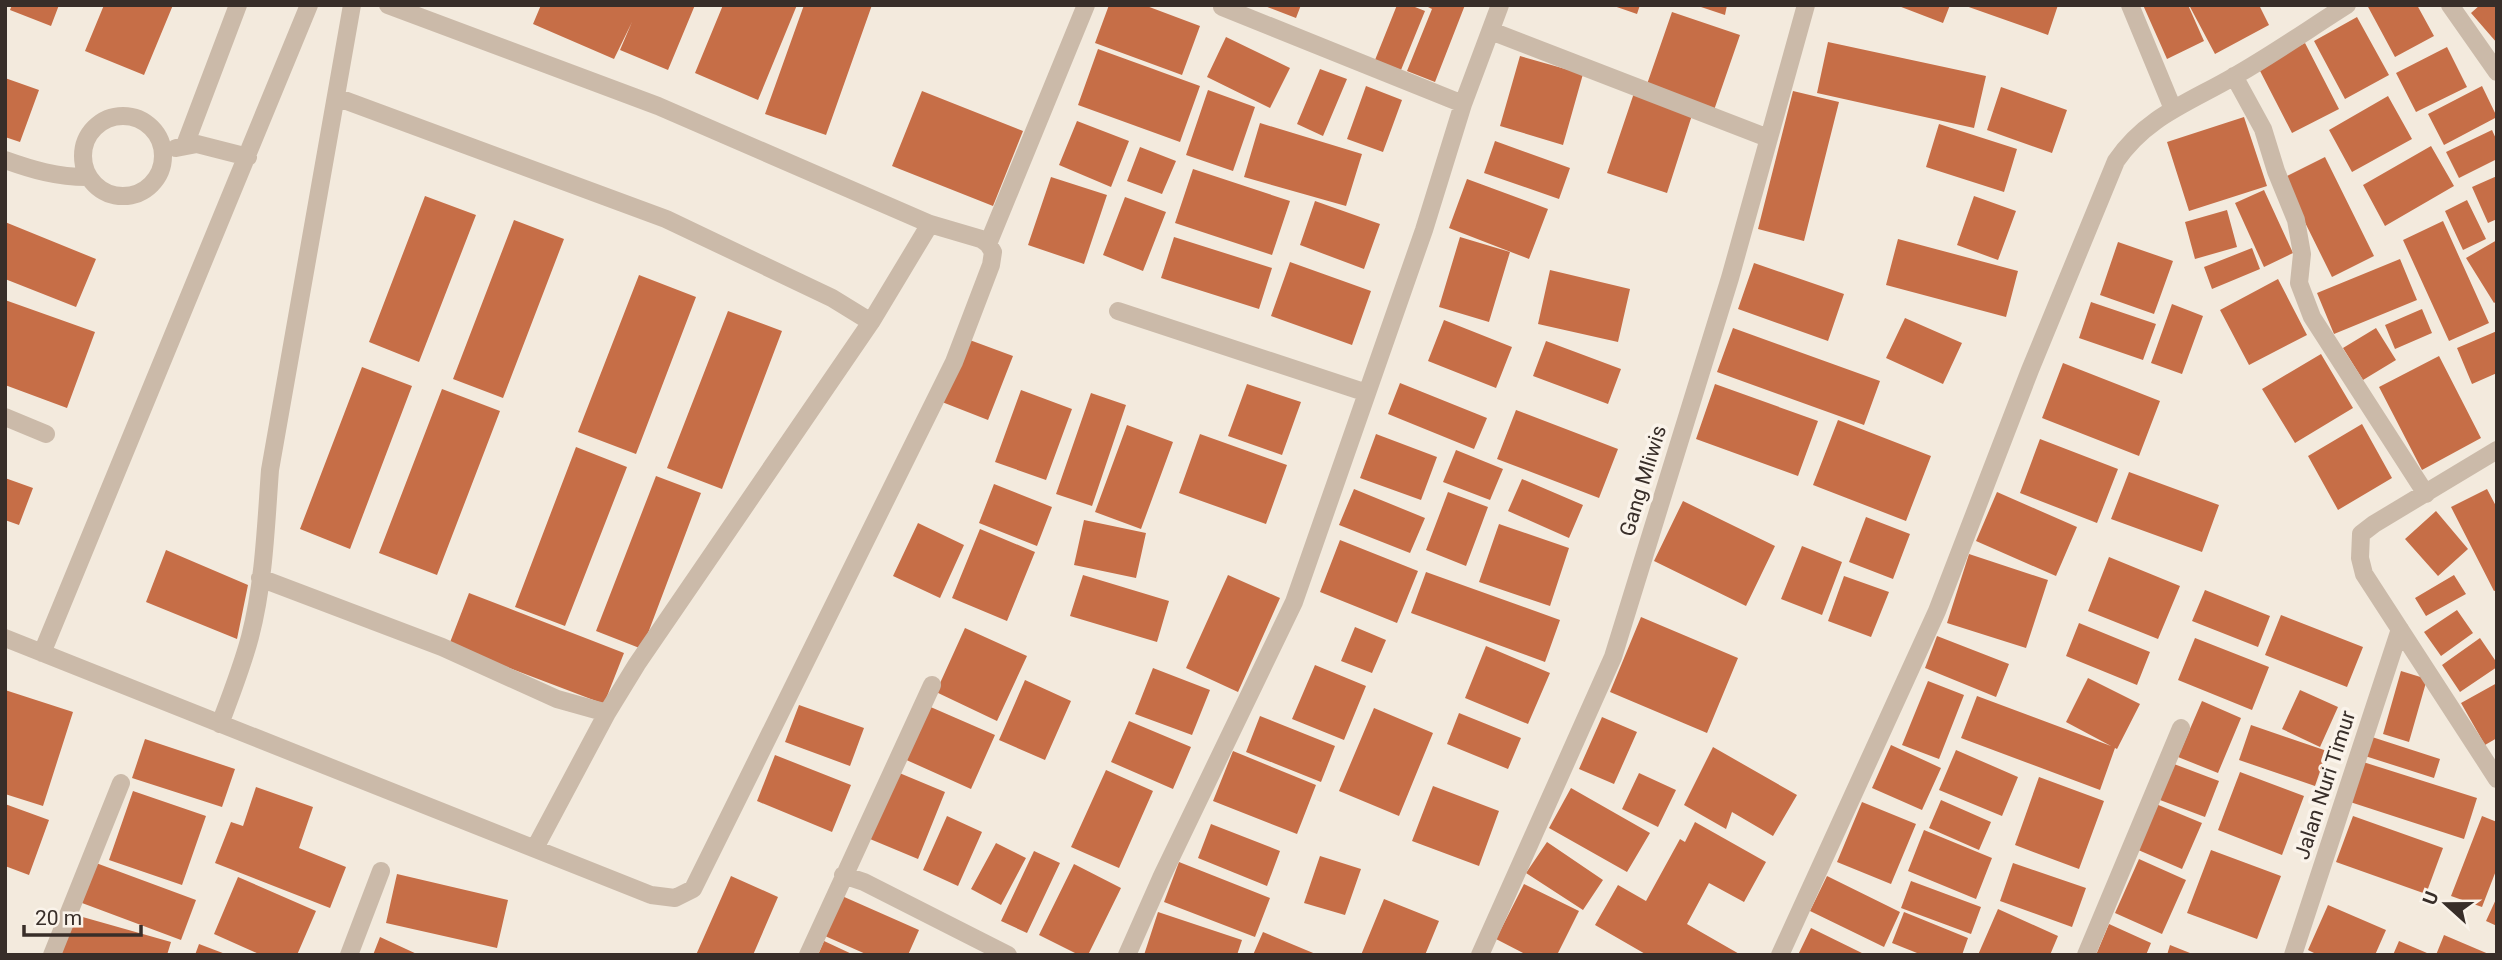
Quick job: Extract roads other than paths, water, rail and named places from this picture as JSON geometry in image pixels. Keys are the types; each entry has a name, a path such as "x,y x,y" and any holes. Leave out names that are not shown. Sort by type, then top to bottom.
{"street":[{"path":"185,145 238,5"},
{"path":"42,653 309,5"},
{"path":"220,724 251,635 260,578 270,470 352,5"},
{"path":"5,638 406,795 651,895 675,898 693,889 954,362 991,265 993,252 981,239 930,224 658,106 388,5"},
{"path":"988,244 1086,5"},
{"path":"1127,955 1162,876 1294,602 1424,230 1463,104 1500,5"},
{"name":"Gang Mliwis","path":"1480,955 1613,657 1730,278 1806,5"},
{"path":"2130,5 2173,109"},
{"path":"1780,955 1937,611 2030,370 2116,161 2128,142 2147,125 2234,76 2347,5"},
{"path":"2450,5 2497,72"},
{"path":"1222,7 1463,104"},
{"path":"1491,31 1769,138"},
{"path":"2234,76 2263,129 2296,220 2301,254 2299,284 2312,317 2426,494"},
{"path":"336,97 666,219 832,298 871,322"},
{"path":"129,115 145,121 158,135 163,152 161,170 151,186 135,195 117,197 100,190 88,177 82,159 85,141 95,126 111,117 129,115"},
{"path":"163,152 197,144 248,157"},
{"path":"5,160 41,173 62,177 88,177"},
{"path":"535,848 607,713 637,664 871,322 930,224"},
{"path":"1118,311 1367,393"},
{"path":"5,417 46,433"},
{"path":"2497,450 2361,534 2360,558 2364,574 2497,779"},
{"path":"260,578 442,647 557,699 607,713"},
{"name":"Jalan Nuri Timur","path":"2293,955 2400,629"},
{"path":"808,955 932,685"},
{"path":"2085,955 2181,728"},
{"path":"52,955 121,783"},
{"path":"349,955 381,871"},
{"path":"844,875 864,882 1008,955"}]}
